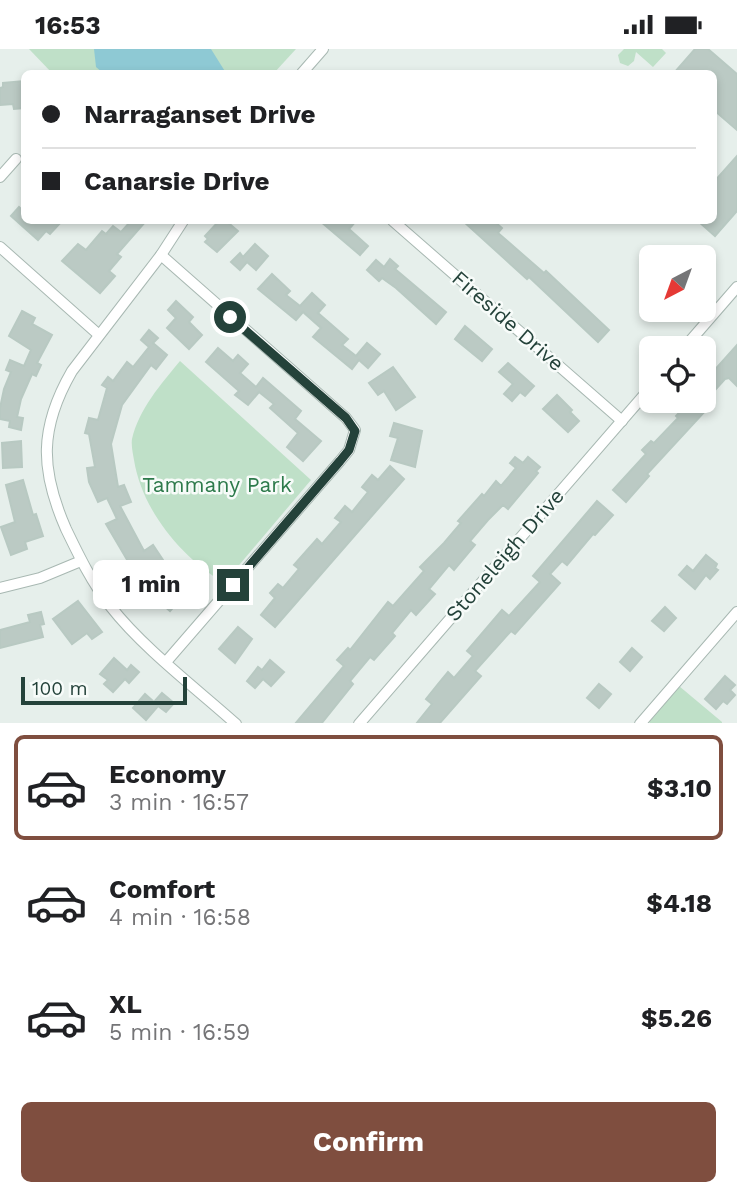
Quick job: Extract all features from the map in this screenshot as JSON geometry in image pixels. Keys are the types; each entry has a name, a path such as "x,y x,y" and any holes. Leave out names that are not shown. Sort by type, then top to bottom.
{"street":[{"path":"305,70 323,49"},
{"path":"0,177 16,159"},
{"path":"181,224 161,255 72,371 61,390 54,406 48,435 49,484 81,561 113,610 166,662 236,723"},
{"name":"Fireside Drive","path":"396,224 622,421"},
{"path":"0,247 99,335"},
{"path":"161,255 346,418 355,431 349,450 166,662"},
{"path":"694,336 737,287"},
{"name":"Stoneleigh Drive","path":"359,723 639,401"},
{"path":"0,588 40,578 81,561"},
{"path":"640,723 737,612"}],"green space":[{"path":"29,49 296,49 277,70 49,70"},
{"path":"624,49 662,49 666,53 653,67 636,52 634,61 628,66 620,63 618,55"},
{"name":"Tammany Park","path":"180,361 311,480 224,583 193,560 166,530 145,497 134,460 132,439 140,417"},
{"path":"679,686 722,723 650,723"}],"water":[{"path":"94,49 211,49 224,70 100,70 96,67"}],"building":[{"path":"695,49 708,49 737,74 737,130 717,113 717,70 677,70"},
{"path":"21,81 21,108 14,109 13,104 0,105 0,88 3,83"},
{"path":"737,156 737,211 715,236 701,224 717,224 717,179"},
{"path":"19,207 21,224 59,224 50,234 46,231 38,240 11,216"},
{"path":"128,224 143,224 117,254 121,257 109,271 115,276 100,293 62,261 78,244 86,250 102,231 106,234 113,226 121,232"},
{"path":"216,224 230,224 238,231 217,252 205,242 208,239 205,236"},
{"path":"324,224 353,224 349,229 368,246 360,255"},
{"path":"466,224 497,224 502,228 498,233 544,273 546,271 609,330 598,342 529,277 527,279"},
{"path":"255,244 268,256 256,270 247,262 240,270 231,262 240,253 243,257"},
{"path":"390,259 398,266 395,269 446,312 436,324 396,288 382,278 379,281 367,270 376,260 384,267"},
{"path":"272,274 290,291 286,295 300,306 312,293 325,305 318,313 348,339 342,345 356,356 367,343 380,354 368,368 359,360 352,369 313,337 321,328 303,312 296,320 258,289"},
{"path":"176,301 193,317 189,322 202,335 189,349 167,328 176,318 168,310"},
{"path":"22,311 35,318 32,324 52,335 37,363 41,365 36,376 32,374 21,399 17,417 23,418 21,430 9,427 10,421 0,419 0,408 11,372 6,370 10,360 24,366 31,350 9,336"},
{"path":"465,326 492,349 482,361 455,339"},
{"path":"149,330 158,338 153,343 167,355 156,369 151,365 122,405 111,444 118,487 124,485 131,502 120,506 144,551 153,545 163,560 147,571 141,562 132,568 106,524 117,519 107,498 98,502 89,482 87,468 95,467 89,434 85,433 89,418 98,420 107,388 102,385 108,377 113,381 127,362 133,367 149,347 141,340"},
{"path":"737,345 737,386 729,378 716,389 716,369"},
{"path":"218,348 233,361 238,355 248,364 240,373 256,387 263,378 301,411 295,419 321,441 303,461 287,447 298,433 270,408 274,404 259,392 248,405 235,395 239,391 206,362"},
{"path":"508,363 534,386 525,396 520,392 512,401 504,394 513,384 499,372"},
{"path":"393,367 415,397 396,410 384,391 378,395 369,383"},
{"path":"557,395 579,421 568,432 543,409"},
{"path":"679,413 703,413 647,474 649,476 626,502 613,490 646,454 642,450 651,441 654,443 678,418 676,416"},
{"path":"394,423 422,431 415,467 391,460 398,438 390,436"},
{"path":"21,441 22,467 3,468 2,443"},
{"path":"515,457 523,463 528,457 540,467 508,509 503,505 470,541 475,545 454,570 449,565 429,589 435,594 416,615 411,610 392,633 395,636 374,660 370,657 350,681 353,684 322,723 296,723 344,666 337,660 348,648 350,650 388,602 393,606 424,571 420,567 461,523 458,521 482,494 484,496 496,481 501,486 516,468 510,463"},
{"path":"390,466 404,479 275,627 261,615 275,598 270,593 278,584 283,588 299,569 294,565 317,539 322,544 341,522 335,518 345,506 352,512 368,492 362,487 372,475 378,480"},
{"path":"23,480 33,515 36,514 43,536 25,542 27,549 11,555 1,527 15,522 6,485"},
{"path":"597,501 613,515 567,565 562,561 550,574 560,583 515,634 511,631 475,671 481,676 440,723 417,723 432,704 426,699 448,672 454,678 473,656 467,651 502,610 509,616 540,582 533,576"},
{"path":"706,555 717,564 715,568 718,570 710,579 706,575 695,589 679,575 687,566 693,571"},
{"path":"175,577 189,589 170,611 156,599"},
{"path":"78,601 102,632 92,639 87,633 72,644 53,619"},
{"path":"665,607 676,618 664,631 652,621"},
{"path":"41,612 43,637 0,648 0,630 30,622 28,615"},
{"path":"238,627 252,639 235,663 219,649"},
{"path":"632,648 642,657 630,671 620,662"},
{"path":"114,658 127,670 131,665 139,672 129,683 125,679 113,692 104,684 108,680 100,674"},
{"path":"270,660 284,672 271,686 263,679 255,688 247,681 258,667 262,670"},
{"path":"725,676 735,685 730,690 735,695 727,704 723,701 716,709 705,699"},
{"path":"599,684 611,694 599,708 587,698"},
{"path":"162,693 174,703 166,712 158,706 146,720 133,708 145,694 154,702"}],"route":[{"path":"230,317 346,418 355,431 349,450 233,585"}]}
